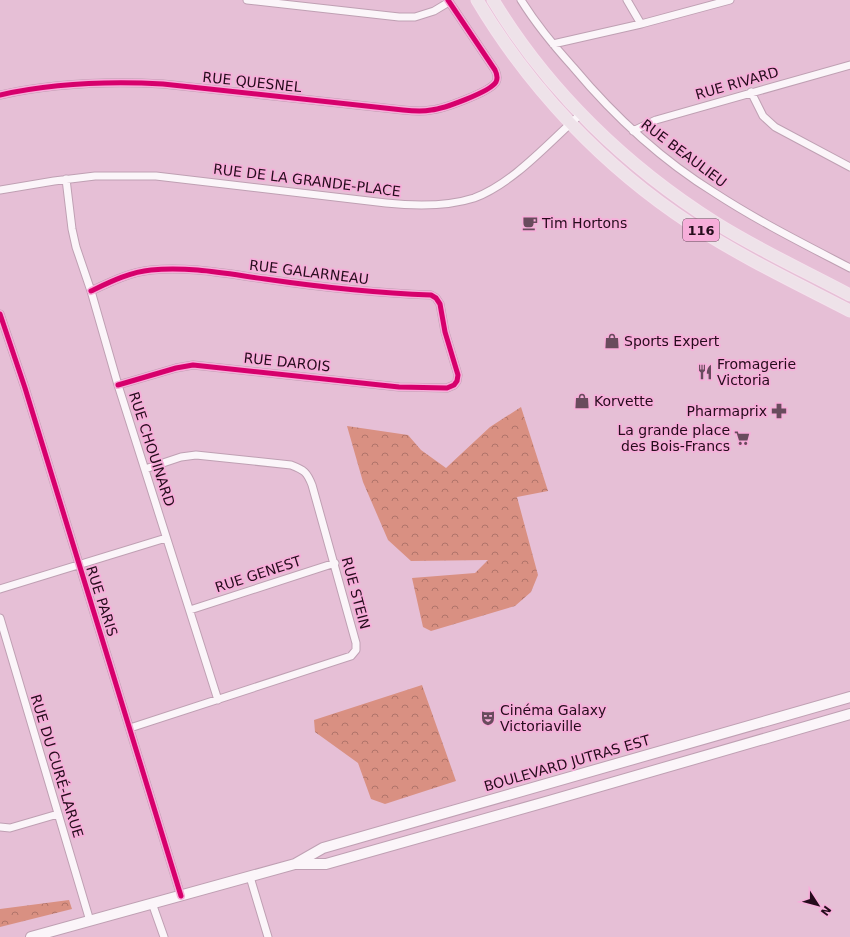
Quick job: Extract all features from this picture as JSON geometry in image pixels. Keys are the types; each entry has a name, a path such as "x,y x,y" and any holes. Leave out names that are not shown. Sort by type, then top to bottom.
{"main road":[{"name":"116","path":"476,0 509,50 547,98 618,169 652,196 690,223 734,250 850,311"},
{"name":"116","path":"493,0 543,71 581,114 626,157 687,204 717,224 748,242 850,294"},
{"name":"BOULEVARD JUTRAS EST","path":"31,937 295,864 323,848 850,697"},
{"name":"BOULEVARD JUTRAS EST","path":"295,864 326,864 850,714"}],"street":[{"path":"247,0 399,17 416,17 434,11 449,1"},
{"name":"RUE BEAULIEU","path":"521,0 553,44 589,86 633,132 656,152 714,193 782,233 850,268"},
{"path":"627,0 641,24"},
{"path":"553,44 641,24 730,0"},
{"name":"RUE QUESNEL","path":"0,96 71,84 133,82 419,111 433,110 449,106 483,92 496,82 497,75 495,70 449,1"},
{"name":"RUE RIVARD","path":"633,132 656,120 850,65"},
{"path":"751,92 763,116 775,127 850,167"},
{"name":"RUE DE LA GRANDE-PLACE","path":"0,190 66,179 96,176 156,176 393,204 418,205 450,203 474,198 509,177 526,164 581,114"},
{"name":"RUE CHOUINARD","path":"66,179 72,229 118,385 218,700"},
{"name":"RUE GALARNEAU","path":"91,291 135,273 165,269 193,270 343,290 390,294 431,295 436,298 440,304 445,332 458,375 457,381 454,385"},
{"name":"RUE PARIS","path":"0,314 25,388 78,565 130,728 181,896"},
{"name":"RUE DAROIS","path":"118,385 176,368 193,365 399,387 447,388 454,385"},
{"name":"RUE STEIN","path":"130,728 351,656 356,650 356,643 312,485 308,476 302,469 291,465 196,455 181,457 145,469"},
{"path":"0,590 166,538"},
{"name":"RUE GENEST","path":"190,610 334,563"},
{"name":"RUE DU CURÉ-LARUE","path":"0,618 90,921"},
{"path":"0,827 10,828 58,814"},
{"path":"250,876 268,937"},
{"path":"152,903 164,937"}],"green space":[{"path":"521,407 548,491 517,497 538,575 531,592 515,606 431,631 423,627 412,578 475,573 488,560 411,561 388,540 363,482 347,426 408,435 421,450 446,468 490,427"},
{"path":"422,685 456,781 385,804 371,799 358,763 315,732 314,720"},
{"path":"69,900 72,909 0,927 0,909"}],"cycle path":[{"path":"0,95 61,85 142,83 410,111 437,109 476,95 492,86 497,79 495,70 448,0"},
{"path":"91,291 120,278 143,271 180,269 208,271 306,285 389,293 431,295 436,298 440,304 445,332 458,375 457,381 454,385 447,388 399,387 193,365 176,368 118,385"},
{"path":"0,314 25,388 181,896"}],"place":[{"name":"Tim Hortons","path":"530,223"},
{"name":"Sports Expert","path":"612,341"},
{"name":"Fromagerie Victoria","path":"705,372"},
{"name":"Korvette","path":"582,401"},
{"name":"Pharmaprix","path":"779,411"},
{"name":"La grande place des Bois-Francs","path":"742,438"},
{"name":"Cinéma Galaxy Victoriaville","path":"488,718"}]}
